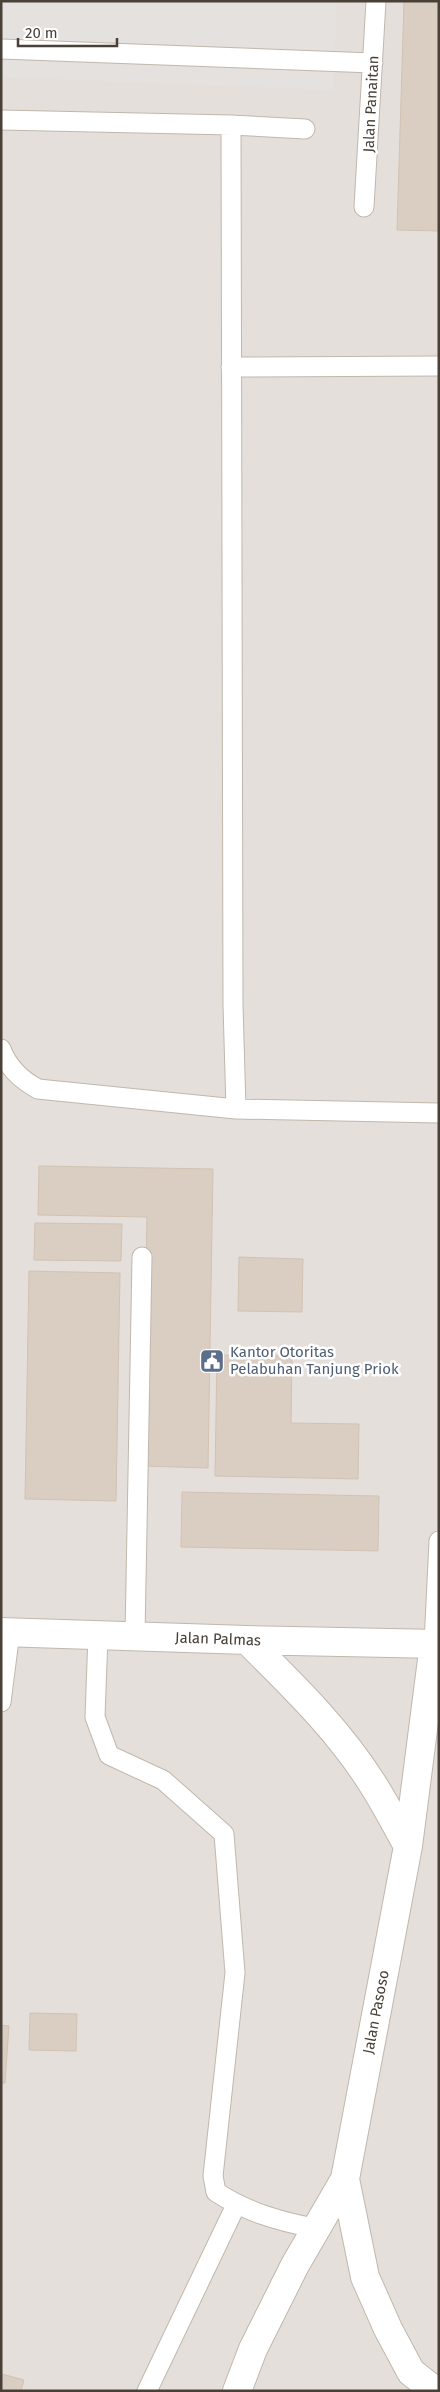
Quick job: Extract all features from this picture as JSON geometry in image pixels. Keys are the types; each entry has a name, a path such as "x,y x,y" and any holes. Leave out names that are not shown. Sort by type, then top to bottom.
{"street":[{"name":"Jalan Palmas","path":"6,1632 437,1644"},
{"path":"247,1640 311,1704 344,1745 372,1783 408,1846"},
{"name":"Jalan Pasoso","path":"237,2391 253,2349 314,2228 345,2179 408,1846 437,1644"},
{"name":"Jalan Pasoso","path":"345,2179 365,2277 388,2329 411,2372 435,2391"}],"lane":[{"name":"Jalan Panaitan","path":"364,207 376,1"},
{"path":"1,49 373,63"},
{"path":"1,120 231,125 305,129"},
{"path":"231,125 233,985 236,1109"},
{"path":"231,367 439,366"},
{"path":"1,1049 5,1059 22,1081 38,1089 236,1109 439,1113"},
{"path":"135,1636 142,1257"},
{"path":"437,1644 439,1541"},
{"path":"1,1702 6,1632"},
{"path":"98,1635 95,1717 109,1755 163,1780 224,1834 234,1973 212,2176 216,2192 236,2205 273,2220 314,2228"},
{"path":"147,2391 236,2205"}],"shaded area":[{"path":"1,1 439,1 439,2391 1,2391"},
{"path":"1,1 337,1 333,90 1,77"}],"building":[{"path":"404,1 439,1 439,231 397,230"},
{"path":"39,1166 213,1169 208,1468 142,1466 147,1217 38,1215"},
{"path":"35,1223 122,1224 121,1261 34,1260"},
{"path":"239,1257 303,1259 302,1312 238,1311"},
{"path":"29,1271 120,1273 116,1501 25,1499"},
{"path":"217,1355 292,1356 291,1423 359,1424 358,1479 215,1476"},
{"path":"182,1492 379,1496 378,1551 181,1547"},
{"path":"30,2013 77,2014 76,2051 29,2050"},
{"path":"1,2025 9,2026 5,2083 1,2083"},
{"path":"2,2374 24,2380 21,2391 1,2391"}],"place":[{"name":"Kantor Otoritas Pelabuhan Tanjung Priok","path":"212,1361"}]}
